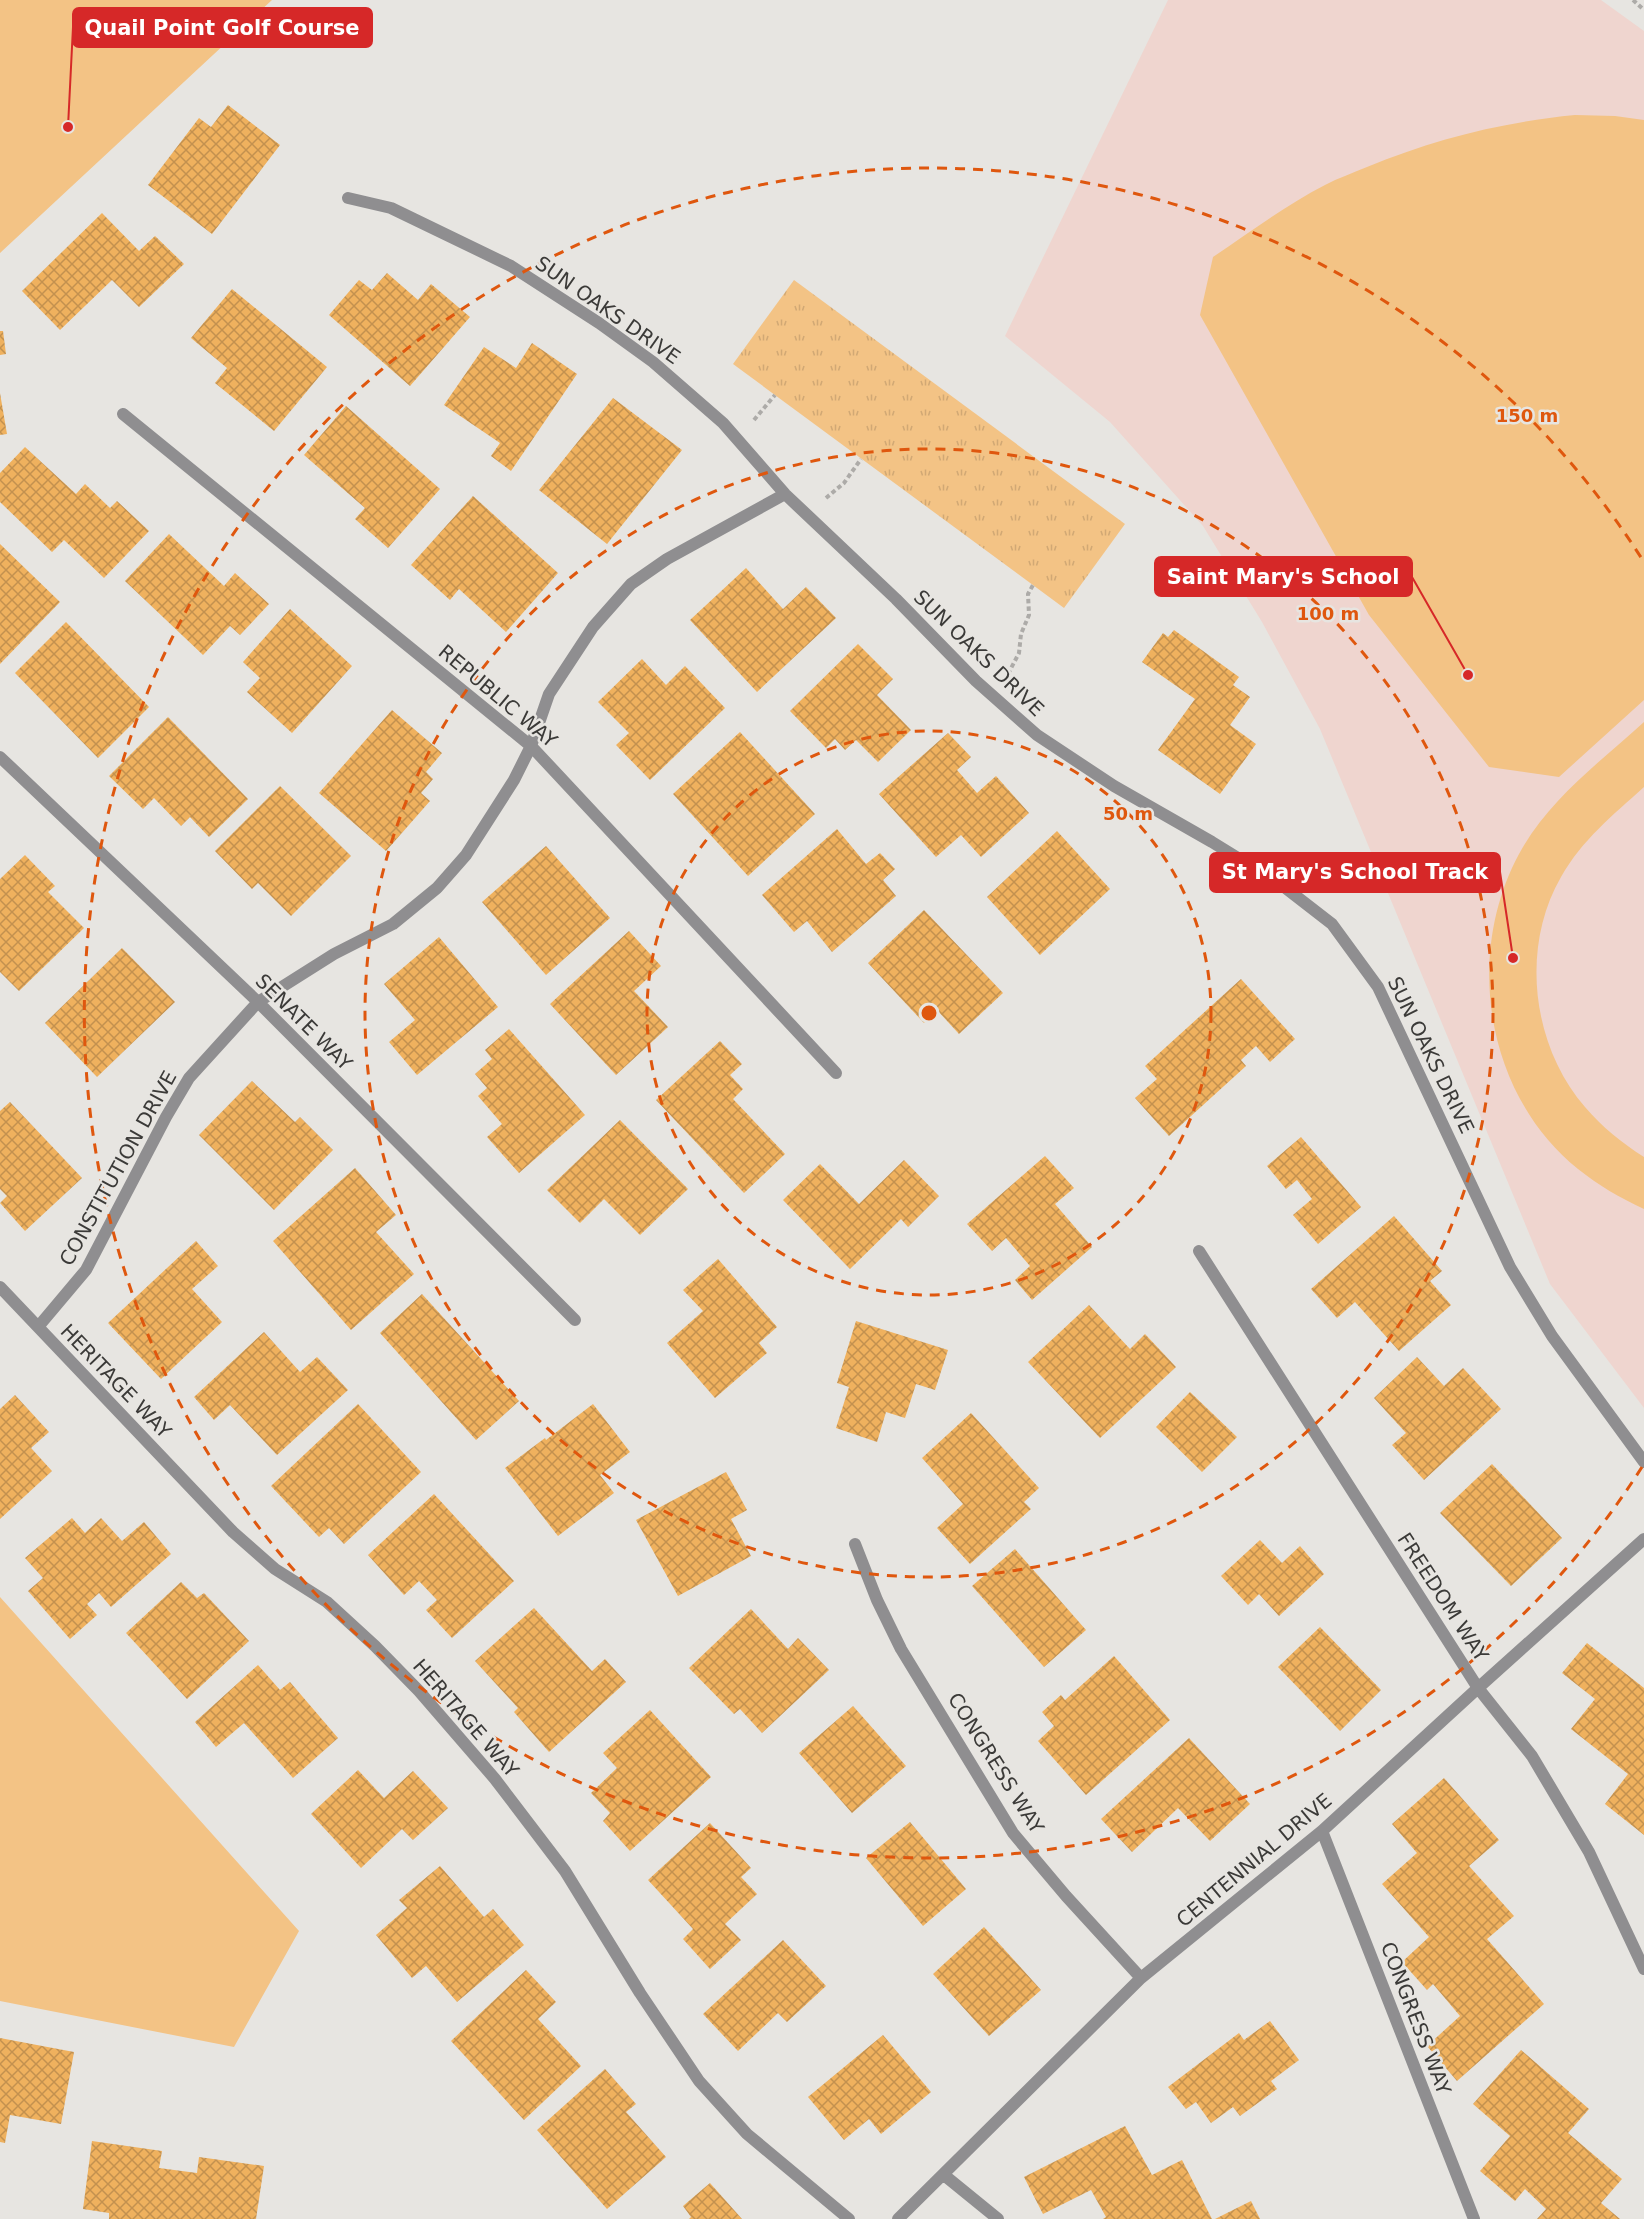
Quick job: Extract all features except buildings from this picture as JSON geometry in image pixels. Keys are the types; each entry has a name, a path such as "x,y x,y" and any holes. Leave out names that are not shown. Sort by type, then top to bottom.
{"street":[{"name":"SUN OAKS DRIVE","path":"348,198 391,208 511,266 599,323 653,362 723,423 785,494 992,695 1037,735 1114,786 1283,886 1332,924 1378,987 1510,1267 1552,1336 1644,1462"},
{"name":"REPUBLIC WAY","path":"123,414 531,746 836,1073"},
{"name":"CONSTITUTION DRIVE","path":"38,1327 86,1270 166,1117 189,1078 258,1002 334,954 393,924 437,888 465,855 514,780 531,746 549,694 593,627 631,584 667,559 785,494"},
{"name":"SENATE WAY","path":"0,757 258,1002 575,1320"},
{"name":"FREEDOM WAY","path":"1199,1251 1478,1688 1532,1756 1589,1852 1644,1969"},
{"name":"HERITAGE WAY","path":"0,1287 233,1532 275,1569 327,1602 419,1691 495,1779 565,1871 639,1993 699,2081 747,2134 849,2219"},
{"name":"CENTENNIAL DRIVE","path":"898,2219 1141,1978 1322,1831 1644,1539"},
{"name":"CONGRESS WAY","path":"855,1544 877,1600 901,1649 1013,1833 1066,1896 1141,1978"},
{"name":"CONGRESS WAY","path":"1322,1831 1474,2219"},
{"path":"944,2175 998,2219"}],"path":[{"path":"1633,0 1644,10"},
{"path":"737,439 775,395"},
{"path":"807,514 844,483 861,459"},
{"path":"992,695 1019,653 1021,634 1029,615 1028,594 1033,585"}],"shaded area":[{"path":"1168,0 1601,0 1644,31 1644,1408 1550,1284 1320,729 1262,622 1203,526 1110,422 1005,336"}],"green space":[{"path":"0,0 272,0 0,253"},
{"path":"1575,115 1615,116 1644,120 1644,700 1559,777 1489,767 1369,615 1200,315 1213,257 1282,210 1325,185 1392,157 1443,140 1495,127"},
{"path":"794,280 1125,524 1064,608 733,364"},
{"path":"1644,722 1644,787 1588,840 1561,877 1548,905 1540,934 1537,965 1538,996 1543,1026 1553,1055 1567,1083 1585,1107 1613,1134 1644,1157 1644,1209 1610,1191 1578,1169 1547,1138 1522,1103 1504,1064 1493,1022 1489,979 1492,936 1502,894 1519,854 1531,834 1576,783"},
{"path":"0,1597 299,1931 234,2047 0,2001"}],"place":[{"name":"Quail Point Golf Course","path":"68,127"},
{"name":"Saint Mary's School","path":"1468,675"},
{"name":"St Mary's School Track","path":"1513,958"}]}
